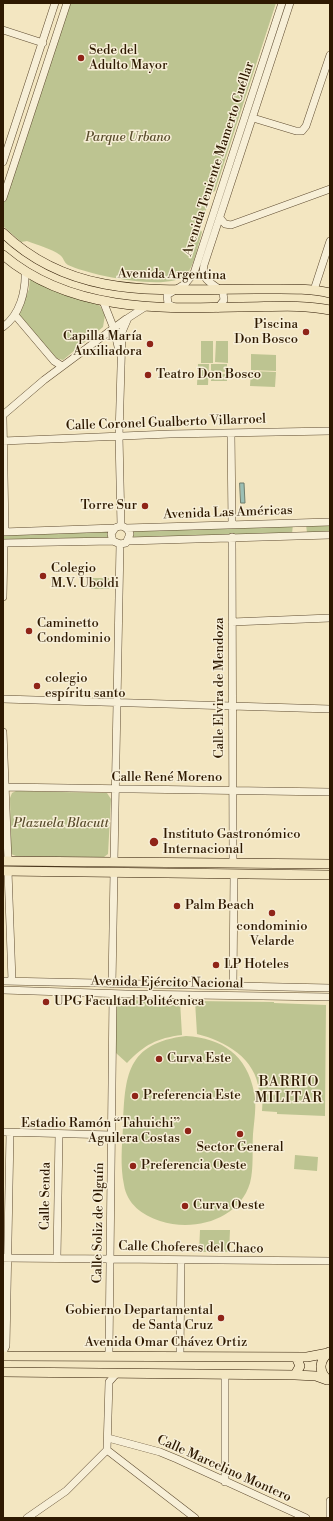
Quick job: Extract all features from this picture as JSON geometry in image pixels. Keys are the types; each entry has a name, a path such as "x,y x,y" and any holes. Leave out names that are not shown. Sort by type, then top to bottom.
{"main road":[{"name":"Avenida Argentina","path":"3,233 41,262 87,280 117,287 176,290 314,290 328,293"},
{"path":"3,255 25,271 53,285 78,295 104,301 145,307 312,307 327,309"},
{"path":"312,307 316,298 314,290"},
{"path":"327,309 321,299 328,293"},
{"path":"7,861 330,864"},
{"path":"7,861 13,866 7,871"},
{"path":"114,861 120,867 115,872"},
{"path":"233,862 239,865 240,869 235,874"},
{"path":"7,871 329,875"},
{"path":"329,1382 321,1371 320,1366 322,1360 330,1351"},
{"name":"Avenida Omar Chávez Ortiz","path":"3,1356 296,1357 316,1356 330,1351"},
{"path":"50,1372 55,1364 51,1356"},
{"path":"66,1356 61,1364 66,1372"},
{"path":"295,1375 300,1366 296,1357"},
{"path":"3,1372 295,1375 316,1376 329,1382"}],"street":[{"path":"3,198 67,3"},
{"name":"Avenida Teniente Mamerto Cuéllar","path":"175,308 168,304 167,298 170,292 186,284 194,273 282,3"},
{"name":"Avenida Teniente Mamerto Cuéllar","path":"218,289 205,279 203,270 290,3"},
{"path":"3,162 54,7 64,14"},
{"path":"3,30 43,43"},
{"path":"253,118 296,131 302,131 306,126 330,56"},
{"path":"21,109 31,113"},
{"path":"220,218 226,224 231,225 330,189"},
{"path":"314,290 330,241"},
{"path":"3,328 15,316 26,284 25,271"},
{"path":"218,289 223,293 224,298 223,304 218,308"},
{"path":"104,301 114,329 121,358"},
{"path":"4,532 3,416 62,366 145,307"},
{"path":"15,316 54,361 62,366"},
{"path":"121,527 119,436 121,358 122,332 128,318"},
{"name":"Calle Coronel Gualberto Villarroel","path":"4,441 119,436 330,431"},
{"path":"231,433 232,524"},
{"path":"299,522 300,535"},
{"name":"Avenida Las Américas","path":"4,532 121,527 330,522"},
{"path":"121,527 130,534 128,541"},
{"path":"114,861 117,543 111,534 121,527"},
{"name":"Avenida Las Américas","path":"117,543 128,541 232,537 330,535"},
{"name":"Calle Elvira de Mendoza","path":"232,537 233,862"},
{"path":"3,597 3,544 117,543"},
{"path":"232,622 330,618"},
{"path":"3,700 116,701 330,708"},
{"path":"3,732 7,861"},
{"name":"Calle René Moreno","path":"4,787 115,790 330,792"},
{"path":"5,990 5,986 10,981 7,871"},
{"name":"Calle Soliz de Olguín","path":"107,1356 109,1352 115,872"},
{"path":"234,996 230,991 234,986 235,874"},
{"path":"10,981 18,986 16,991"},
{"name":"Avenida Ejército Nacional","path":"10,981 330,988"},
{"name":"Avenida Ejército Nacional","path":"5,990 113,994 330,997"},
{"path":"3,1352 6,1346 6,1132 112,1135"},
{"name":"Calle Senda","path":"57,1258 59,1134"},
{"name":"Calle Choferes del Chaco","path":"5,1258 330,1261"},
{"path":"180,1356 181,1260"},
{"path":"27,1518 66,1491 107,1450 109,1382 117,1373"},
{"path":"225,1375 225,1482"},
{"name":"Calle Marcelino Montero","path":"108,1438 160,1452 306,1518"},
{"path":"107,1450 195,1518"},
{"path":"330,1500 330,1518"}],"green space":[{"name":"Parque Urbano","path":"69,3 276,3 215,191 211,193 200,229 202,232 194,260 186,275 177,280 146,282 128,280 78,269 68,265 61,256 53,251 27,241 21,242 3,226 3,198"},
{"path":"30,278 67,296 95,303 100,306 105,315 103,327 63,360 56,358 19,315 29,289"},
{"path":"201,341 213,341 213,363 201,363"},
{"path":"216,341 228,341 228,363 215,362"},
{"path":"251,354 276,355 276,371 251,370"},
{"path":"198,364 209,364 208,385 197,385"},
{"path":"211,364 227,364 227,372 211,371"},
{"path":"251,371 276,372 275,387 250,386"},
{"path":"211,373 227,374 227,381 211,381"},
{"path":"330,523 330,532 307,533 306,524"},
{"path":"293,524 292,534 131,539 131,529"},
{"path":"109,529 110,539 3,542 3,532"},
{"path":"91,578 109,578 109,589 91,589"},
{"name":"Plazuela Blacutt","path":"16,791 107,793 111,799 108,854 104,857 16,856 11,854 10,798 12,793"},
{"path":"116,1000 180,1001 182,1035 165,1038 152,1043 139,1051 127,1063 116,1053"},
{"path":"195,1001 274,1002 326,1005 325,1116 277,1114 277,1112 262,1111 263,1094 277,1095 278,1090 259,1091 257,1079 245,1060 228,1046 197,1034"},
{"name":"Estadio Ramón “Tahuichi” Aguilera Costas","path":"186,1036 211,1040 231,1051 239,1059 251,1079 255,1102 252,1171 250,1183 244,1196 236,1206 226,1214 201,1224 187,1225 173,1224 153,1219 136,1208 128,1198 122,1171 125,1092 133,1065 140,1054 151,1046 166,1040"},
{"path":"295,1155 318,1157 317,1171 294,1169"},
{"path":"200,1230 230,1230 229,1252 199,1252"}],"water":[{"path":"240,483 244,483 245,503 241,503"}],"place":[{"name":"Sede del Adulto Mayor","path":"81,58"},
{"name":"Piscina Don Bosco","path":"306,332"},
{"name":"Capilla María Auxiliadora","path":"150,344"},
{"name":"Teatro Don Bosco","path":"148,375"},
{"name":"Torre Sur","path":"145,506"},
{"name":"Colegio M.V. Uboldi","path":"43,576"},
{"name":"Caminetto Condominio","path":"29,631"},
{"name":"colegio espíritu santo","path":"37,686"},
{"name":"Instituto Gastronómico Internacional","path":"154,842"},
{"name":"Palm Beach","path":"177,906"},
{"name":"condominio Velarde","path":"272,913"},
{"name":"LP Hoteles","path":"216,965"},
{"name":"UPG Facultad Politécnica","path":"46,1002"},
{"name":"Curva Este","path":"159,1059"},
{"name":"Preferencia Este","path":"135,1096"},
{"name":"Estadio Ramón “Tahuichi” Aguilera Costas","path":"188,1131"},
{"name":"Sector General","path":"240,1134"},
{"name":"Preferencia Oeste","path":"133,1166"},
{"name":"Curva Oeste","path":"185,1206"},
{"name":"Gobierno Departamental de Santa Cruz","path":"221,1318"}],"district":[{"name":"BARRIO MILITAR","path":"289,1092"}]}
